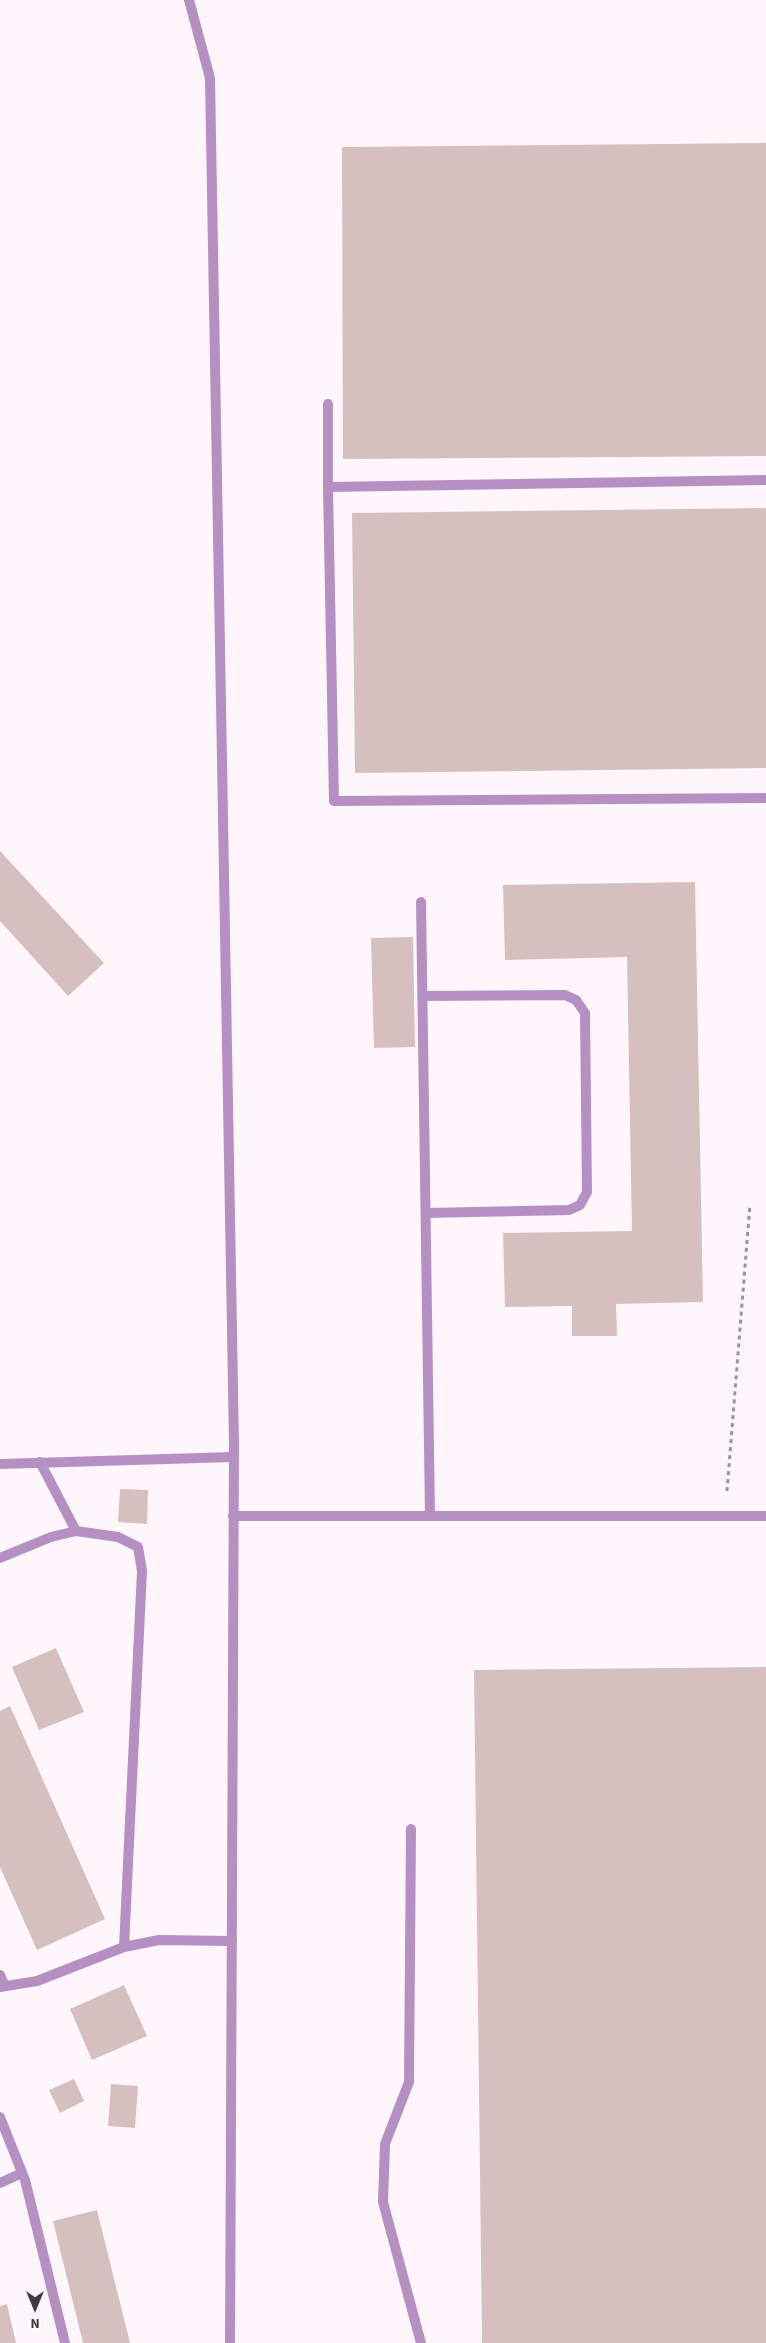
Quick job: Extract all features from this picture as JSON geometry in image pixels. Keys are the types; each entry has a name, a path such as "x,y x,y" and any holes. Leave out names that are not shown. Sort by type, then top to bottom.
{"street":[{"path":"189,0 210,78 233,1457 230,2343"},
{"path":"328,404 334,801 766,798"},
{"path":"328,487 766,480"},
{"path":"421,902 430,1516"},
{"path":"423,996 565,994 576,1000 585,1013 587,1192 580,1205 569,1210 426,1213"},
{"path":"0,1464 233,1457"},
{"path":"40,1462 76,1531"},
{"path":"233,1516 766,1516"},
{"path":"0,1558 51,1537 76,1531 118,1536 138,1547 142,1571 124,1947"},
{"path":"411,1829 408,2082 385,2144 384,2202 421,2343"},
{"path":"0,1975 3,1987 37,1981 124,1947 159,1940 232,1941"},
{"path":"0,2116 22,2173 65,2343"},
{"path":"0,2183 22,2173"}],"path":[{"path":"725,1516 750,1204"}],"building":[{"path":"766,143 766,456 343,459 342,147"},
{"path":"766,508 766,768 355,773 352,513"},
{"path":"0,851 104,963 68,996 0,921"},
{"path":"695,882 703,1302 616,1304 617,1336 572,1336 572,1306 505,1307 503,1233 632,1231 627,957 505,960 503,885"},
{"path":"413,937 415,1047 374,1048 371,938"},
{"path":"120,1489 148,1490 147,1524 118,1522"},
{"path":"56,1648 84,1712 39,1730 12,1667"},
{"path":"766,1667 766,2343 482,2343 474,1670"},
{"path":"10,1706 105,1919 37,1950 0,1867 0,1711"},
{"path":"124,1985 147,2036 92,2060 70,2009"},
{"path":"74,2079 84,2101 60,2113 49,2090"},
{"path":"111,2084 138,2086 135,2128 108,2126"},
{"path":"97,2210 130,2343 83,2343 53,2221"},
{"path":"7,2304 16,2343 0,2343 0,2306"}]}
